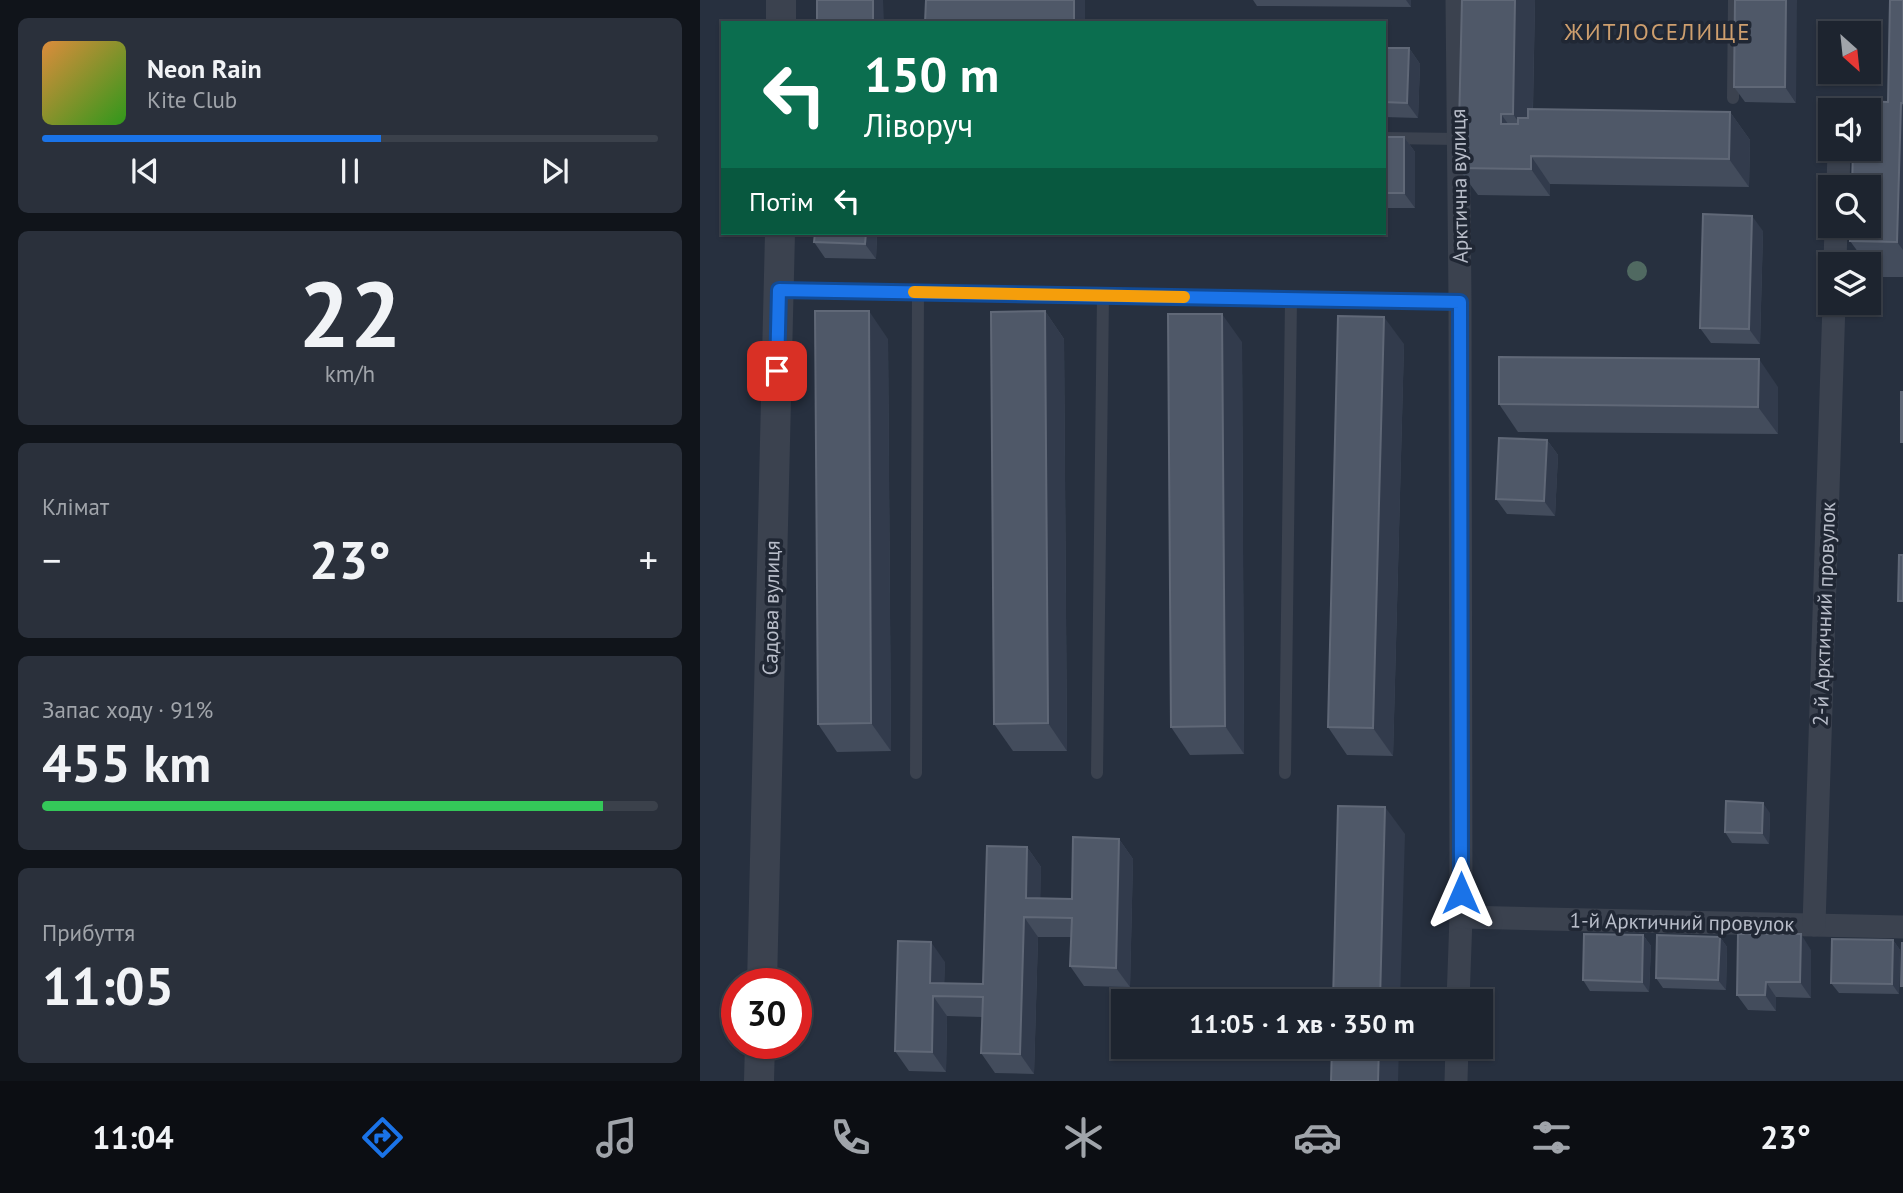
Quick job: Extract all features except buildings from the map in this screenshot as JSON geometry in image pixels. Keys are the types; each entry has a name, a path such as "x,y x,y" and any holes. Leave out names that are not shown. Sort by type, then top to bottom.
{"street":[{"path":"781,21 782,0"},
{"name":"Арктична вулиця","path":"1457,0 1461,917 1458,989"},
{"name":"Садова вулиця","path":"762,968 779,235"},
{"name":"2-й Арктичний провулок","path":"1814,925 1834,315"},
{"name":"1-й Арктичний провулок","path":"1461,917 1903,927"},
{"path":"759,1081 760,1059"},
{"path":"1456,1081 1457,1059"}],"lane":[{"path":"1733,98 1734,0"},
{"path":"1386,138 1458,139"},
{"path":"779,290 1460,302"},
{"path":"916,773 918,292"},
{"path":"1097,773 1103,296"},
{"path":"1285,773 1292,299"}],"slow traffic":[{"path":"914,292 1184,297"}],"district":[{"name":"ЖИТЛОСЕЛИЩЕ","path":"1658,31"}],"route":[{"path":"777,371 779,290 1460,302 1461,893"}]}
